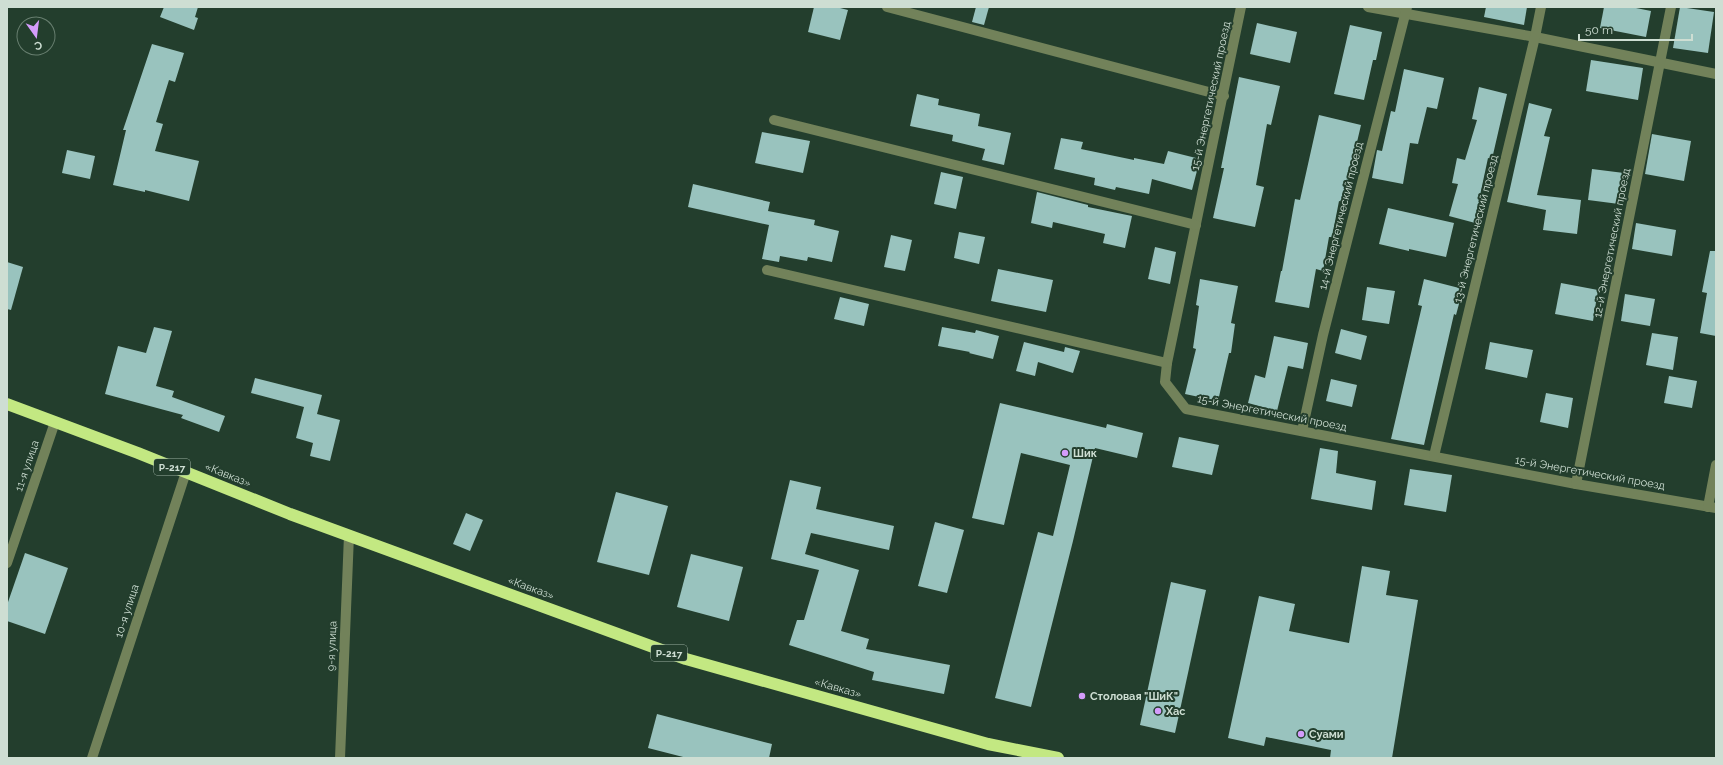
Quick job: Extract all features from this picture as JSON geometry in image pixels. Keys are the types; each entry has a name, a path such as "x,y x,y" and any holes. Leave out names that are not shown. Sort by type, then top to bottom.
{"highway":[{"name":"«Кавказ»","path":"7,404 186,472 290,514 686,659 988,744 1058,758"}],"street":[{"path":"887,7 1224,96"},
{"name":"15-й Энергетический проезд","path":"1241,7 1224,96 1167,363 1165,382 1186,409 1576,484 1712,508"},
{"path":"1368,7 1406,11 1716,74"},
{"name":"13-й Энергетический проезд","path":"1434,456 1541,7"},
{"name":"12-й Энергетический проезд","path":"1576,484 1671,7"},
{"name":"14-й Энергетический проезд","path":"1302,431 1323,335 1406,11"},
{"path":"774,120 1196,225"},
{"path":"767,270 1167,363"},
{"name":"11-я улица","path":"7,563 55,422"},
{"path":"1712,508 1716,465"},
{"name":"10-я улица","path":"92,758 186,472"},
{"name":"9-я улица","path":"340,758 349,536"}],"building":[{"path":"164,7 198,7 195,17 198,18 194,30 160,17"},
{"path":"814,7 836,7 848,10 840,40 808,32"},
{"path":"976,7 989,7 984,25 972,22"},
{"path":"1486,7 1527,7 1524,25 1484,17"},
{"path":"1604,7 1631,7 1651,11 1646,37 1600,28"},
{"path":"1680,7 1714,12 1708,53 1673,48"},
{"path":"1257,23 1297,32 1290,63 1250,54"},
{"path":"1350,25 1382,32 1376,60 1373,60 1364,100 1334,94"},
{"path":"152,44 184,53 175,82 169,80 156,122 163,124 155,151 199,161 189,201 145,190 145,192 113,185 126,130 123,130"},
{"path":"1591,60 1643,68 1638,100 1586,91"},
{"path":"1404,69 1444,78 1437,109 1427,107 1418,144 1410,143 1403,184 1372,178 1377,150 1382,151 1391,111 1395,112"},
{"path":"1239,77 1280,86 1271,125 1267,124 1256,185 1264,187 1255,227 1213,218 1224,168 1221,168"},
{"path":"1479,87 1507,94 1492,159 1488,158 1479,200 1485,201 1479,224 1449,216 1458,184 1452,183 1457,158 1465,160 1477,120 1472,119"},
{"path":"917,94 939,99 938,105 980,114 978,126 1011,133 1004,165 982,160 985,149 952,141 953,135 910,126"},
{"path":"1529,103 1552,109 1544,136 1550,137 1537,195 1581,200 1577,234 1543,230 1546,210 1507,202"},
{"path":"1319,115 1361,125 1343,202 1339,201 1332,237 1329,237 1323,271 1316,269 1309,308 1275,302 1295,199 1300,200"},
{"path":"762,132 810,141 803,173 755,163"},
{"path":"1652,134 1691,141 1684,181 1645,174"},
{"path":"1061,138 1083,142 1081,149 1134,160 1134,158 1164,164 1168,151 1200,159 1192,190 1152,179 1149,194 1116,187 1115,190 1094,185 1095,178 1054,169"},
{"path":"67,150 95,156 90,179 62,173"},
{"path":"1592,169 1624,173 1619,204 1588,200"},
{"path":"941,172 963,177 956,209 934,204"},
{"path":"693,184 770,202 768,211 815,220 814,225 839,231 832,262 808,257 807,261 780,256 779,262 762,259 769,225 688,207"},
{"path":"1037,192 1088,205 1088,207 1132,216 1125,248 1103,243 1105,234 1053,222 1052,228 1031,223"},
{"path":"1388,208 1454,223 1446,257 1379,244"},
{"path":"1636,223 1676,230 1672,256 1632,249"},
{"path":"959,232 985,237 979,264 954,258"},
{"path":"891,235 912,240 905,271 884,267"},
{"path":"1155,247 1176,252 1170,284 1148,279"},
{"path":"1710,251 1716,251 1716,336 1700,333 1707,293 1702,292"},
{"path":"7,262 23,267 11,310 7,309"},
{"path":"998,269 1053,280 1046,312 991,301"},
{"path":"1200,279 1238,286 1231,323 1235,324 1231,353 1229,353 1218,401 1185,394 1196,349 1193,348 1199,306 1196,305"},
{"path":"1424,279 1463,289 1456,315 1454,314 1424,445 1391,439 1422,306 1418,305"},
{"path":"1561,283 1598,290 1593,321 1555,314"},
{"path":"1367,287 1395,291 1389,324 1362,320"},
{"path":"1625,294 1655,299 1650,326 1621,321"},
{"path":"840,297 869,304 864,326 834,319"},
{"path":"154,327 172,331 156,386 174,391 172,397 225,416 219,432 181,418 183,415 105,394 118,346 146,353"},
{"path":"942,327 975,333 976,330 999,336 993,359 969,353 970,352 938,346"},
{"path":"1341,329 1367,336 1361,360 1335,353"},
{"path":"1652,333 1678,337 1673,370 1646,365"},
{"path":"1274,336 1308,343 1303,369 1288,366 1277,411 1248,403 1255,375 1265,378"},
{"path":"1024,342 1064,352 1065,347 1080,351 1073,373 1038,362 1035,376 1016,371"},
{"path":"1490,342 1533,350 1527,378 1485,369"},
{"path":"1669,376 1697,381 1692,408 1664,403"},
{"path":"255,378 322,395 317,414 340,420 330,461 310,456 313,443 296,438 304,407 251,393"},
{"path":"1331,379 1357,385 1352,407 1326,401"},
{"path":"1546,393 1573,398 1568,428 1540,422"},
{"path":"1000,403 1106,428 1107,424 1143,433 1137,458 1095,448 1031,707 995,698 1038,532 1053,536 1070,465 1021,453 1004,525 972,518"},
{"path":"1179,437 1219,445 1212,475 1172,467"},
{"path":"1320,448 1338,451 1336,473 1376,481 1372,510 1311,499"},
{"path":"1410,469 1452,475 1446,512 1404,505"},
{"path":"790,480 821,487 816,509 894,526 889,550 811,533 805,554 859,570 841,631 869,639 866,649 950,665 944,694 872,680 874,672 789,645 797,620 804,620 819,570 771,559"},
{"path":"616,492 668,506 649,575 597,562"},
{"path":"466,513 483,520 470,551 453,544"},
{"path":"935,522 964,530 947,593 918,586"},
{"path":"25,553 68,568 45,634 7,621 7,605"},
{"path":"691,554 743,567 729,621 677,607"},
{"path":"1362,566 1390,571 1386,595 1418,600 1392,758 1330,758 1331,750 1266,737 1264,746 1228,738 1259,596 1295,604 1289,631 1349,643"},
{"path":"1171,582 1206,590 1175,733 1140,725"},
{"path":"657,714 772,744 769,758 687,758 648,748"}],"place":[{"name":"Шик","path":"1065,453"},
{"name":"Столовая \"ШиК\"","path":"1082,696"},
{"name":"Хас","path":"1158,711"},
{"name":"Суами","path":"1301,734"}]}
